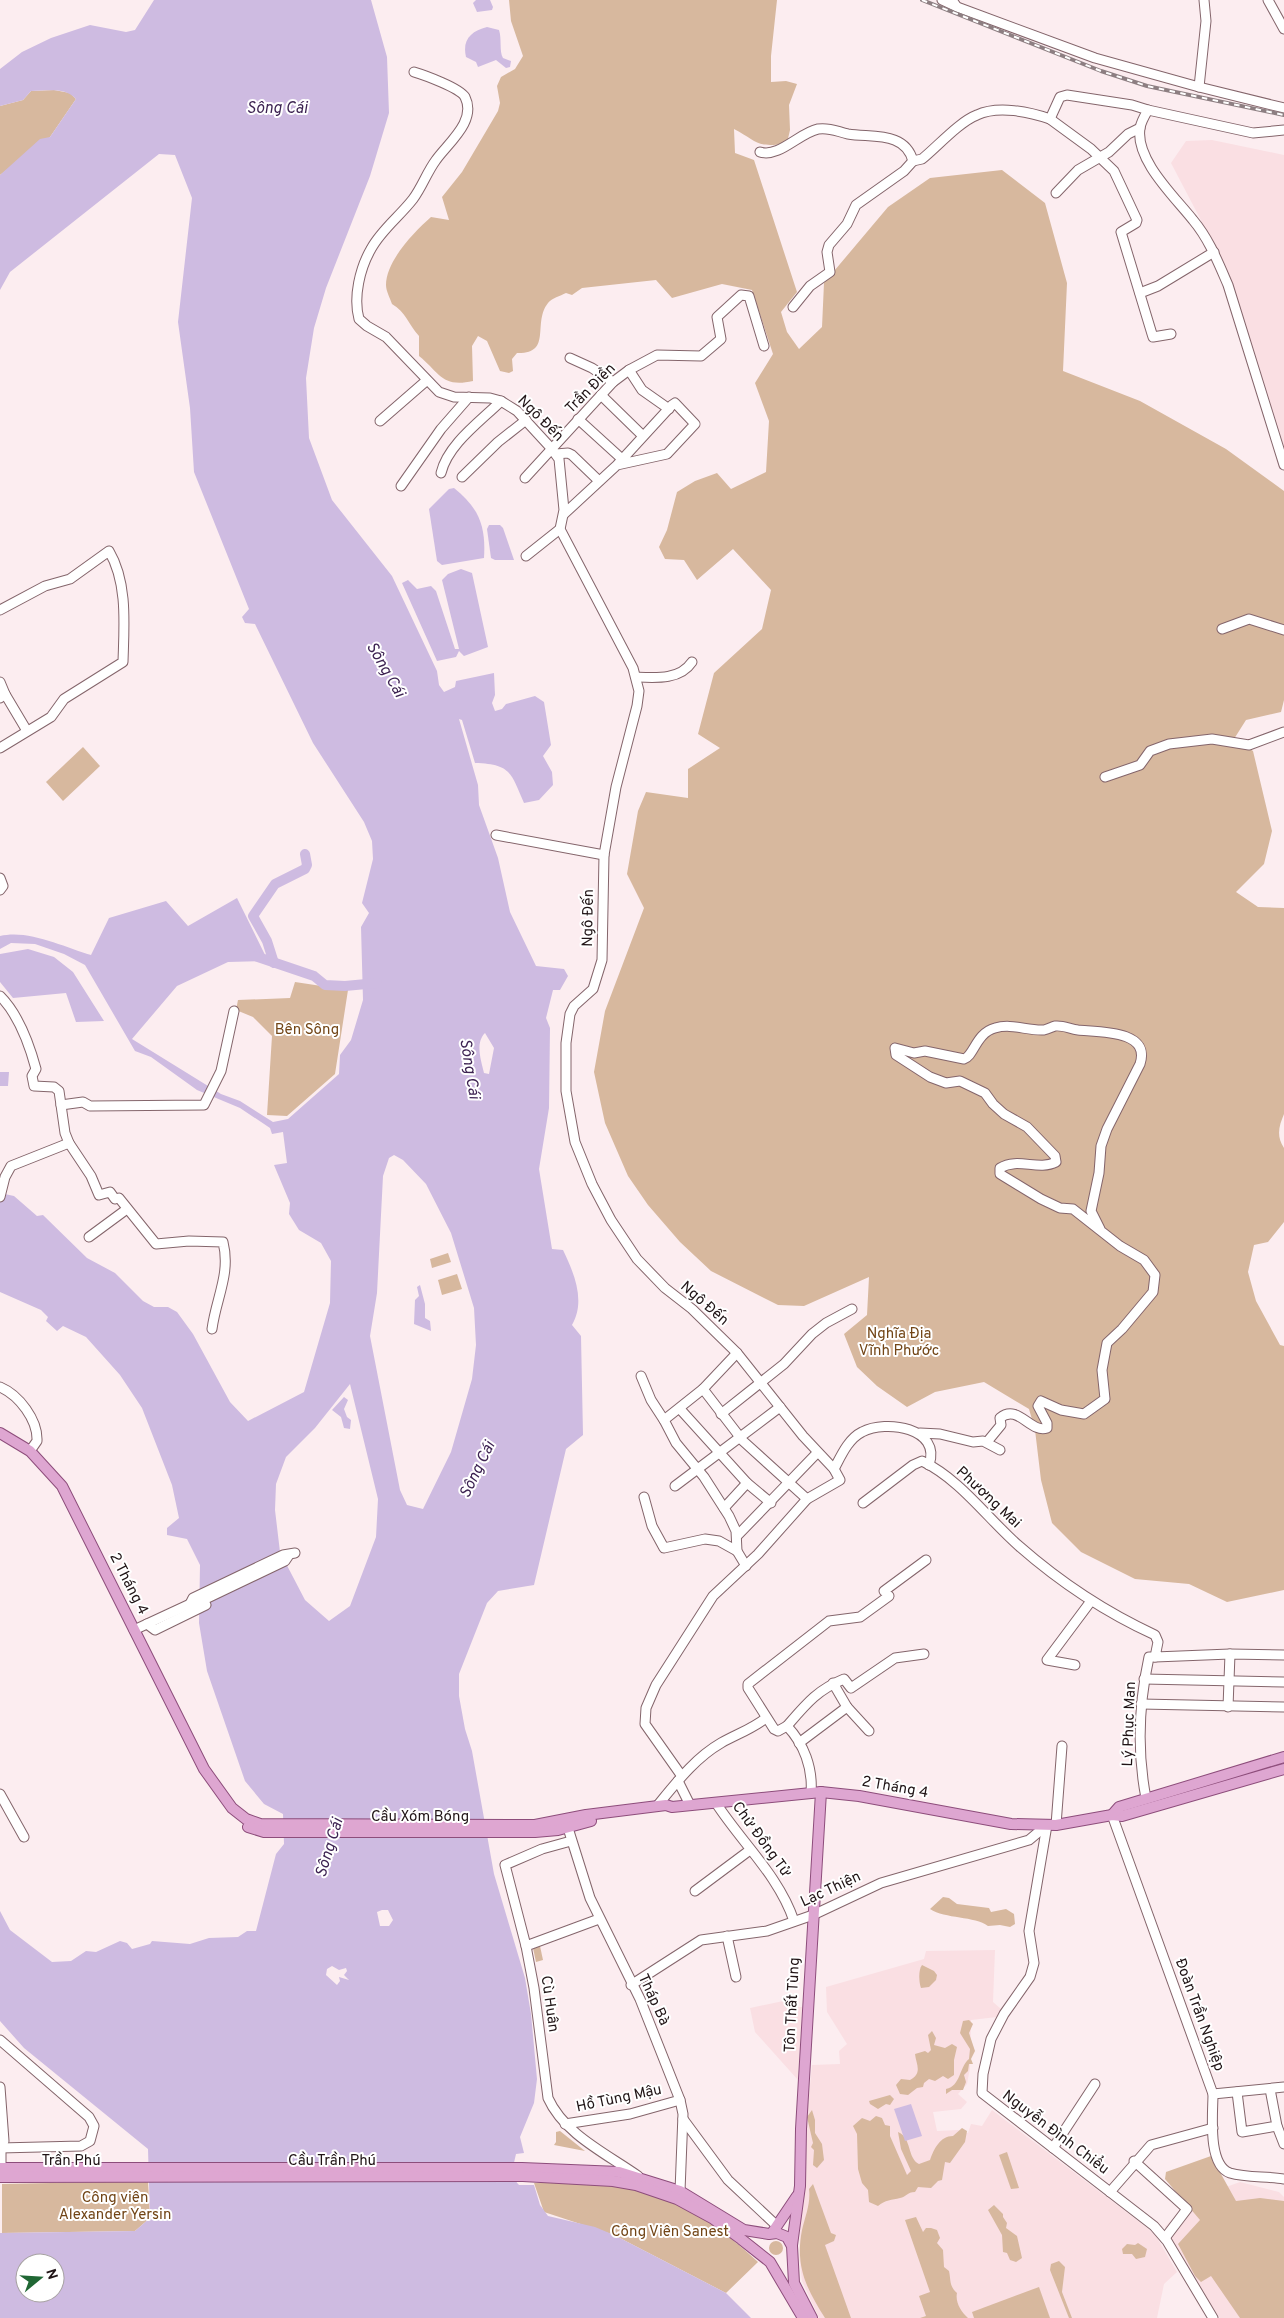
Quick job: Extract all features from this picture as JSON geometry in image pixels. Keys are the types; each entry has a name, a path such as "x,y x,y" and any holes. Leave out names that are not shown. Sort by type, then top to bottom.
{"main road":[{"name":"2 Tháng 4","path":"0,1434 30,1450 62,1486 204,1769 225,1806"},
{"name":"2 Tháng 4","path":"1112,1815 1120,1807 1146,1798 1284,1757"},
{"name":"2 Tháng 4","path":"535,1829 568,1828 588,1821 667,1811 672,1807 816,1793 859,1796 1011,1824 1051,1825 1112,1815 1122,1816 1284,1768"},
{"name":"Tôn Thất Tùng","path":"812,2318 794,2283 792,2248 800,2186 818,1826 816,1793"},
{"name":"2 Tháng 4","path":"535,1829 666,1804 672,1807"},
{"name":"Cầu Xóm Bóng","path":"225,1806 246,1819 263,1825 535,1829"},
{"name":"Trần Phú","path":"1,2172 142,2172"},
{"name":"Cầu Trần Phú","path":"142,2172 522,2172"},
{"path":"522,2172 614,2172 640,2177 680,2191 736,2226 754,2232 772,2231 787,2236 792,2248 784,2262 767,2260 727,2230 686,2203 636,2185 522,2172"},
{"name":"Tôn Thất Tùng","path":"772,2231 794,2201 800,2186"},
{"path":"727,2230 763,2262 802,2318"},
{"path":"772,2231 761,2244 767,2260 802,2318"}],"street":[{"path":"942,0 1079,52 1199,88 1284,108"},
{"path":"1199,88 1206,21 1204,0"},
{"path":"1268,0 1284,29"},
{"name":"Ngô Đến","path":"414,72 462,93 466,102 466,116 464,124 436,160 412,200 372,246 358,285 357,312 362,322 398,347 426,381 446,396 490,398 501,401 526,420 554,451 562,472 564,514 560,529 570,551 595,593 636,677 638,700 616,787 604,855 602,960 593,990 574,1006 570,1014 566,1043 566,1091 575,1142 592,1184 611,1220 636,1257 665,1288 692,1309 737,1353 817,1453 834,1469"},
{"path":"1050,119 1060,97 1063,95 1132,105 1245,132 1262,133 1284,130"},
{"path":"793,307 810,286 830,272 827,252 829,245 847,224 856,205 904,171 913,161 922,159 978,114 996,110 1050,119 1099,156 1117,176 1137,220 1136,223 1121,232 1152,336 1171,334"},
{"path":"1148,110 1140,128 1142,144 1154,172 1193,220 1214,252 1228,285 1284,465"},
{"path":"760,152 774,153 787,143 814,130 829,128 851,135 892,138 908,149 913,161"},
{"path":"1056,193 1078,170 1099,156 1109,152 1128,134 1140,128"},
{"path":"1140,293 1158,286 1214,252"},
{"name":"Trần Điền","path":"525,478 554,451 578,419 601,394 628,370 657,355 701,356 721,339 717,317 734,300 746,294 751,302 764,346"},
{"path":"570,358 592,368 613,382"},
{"path":"619,462 667,454 695,426 672,406 642,390 628,370"},
{"path":"380,421 426,381"},
{"path":"601,394 643,436"},
{"path":"401,486 441,429 469,398"},
{"path":"441,473 443,464 460,440 501,401"},
{"path":"564,514 619,462 672,406"},
{"path":"578,419 619,462"},
{"path":"462,477 498,442 526,420"},
{"path":"554,451 572,455 599,481"},
{"path":"526,556 560,529"},
{"path":"0,610 45,586 70,579 109,550 120,574 124,617 123,662 64,698 51,717 0,748"},
{"path":"1222,629 1249,619 1284,630"},
{"path":"636,677 663,678 680,673 692,662"},
{"path":"0,682 3,696 27,731"},
{"path":"1105,777 1140,765 1150,751 1170,744 1212,739 1249,744 1284,732"},
{"path":"496,836 604,855"},
{"path":"0,878 3,886 0,890"},
{"path":"0,996 7,1003 29,1042 36,1069 32,1076 34,1086 57,1088 63,1126 69,1143 91,1176 99,1194 110,1192 114,1199 119,1198 156,1244 189,1241 223,1242 224,1282 217,1301 212,1329"},
{"path":"61,1105 84,1102 90,1106 204,1105 214,1088 225,1057 234,1012"},
{"path":"988,1442 999,1429 1001,1424 1000,1418 1012,1413 1041,1429 1046,1429 1048,1423 1038,1406 1040,1401 1062,1410 1084,1414 1105,1399 1102,1370 1107,1343 1122,1330 1153,1292 1155,1279 1153,1272 1144,1260 1120,1246 1073,1210 1060,1208 1041,1200 1000,1174 1000,1168 1008,1165 1049,1164 1056,1162 1055,1156 1027,1126 1009,1118 993,1104 988,1095 978,1089 960,1081 946,1083 925,1075 912,1064 896,1055 895,1048 914,1053 925,1051 964,1058 969,1056 977,1040 986,1031 997,1027 1014,1026 1043,1030 1056,1026 1076,1030 1101,1030 1135,1041 1141,1049 1142,1060 1107,1129 1101,1146 1099,1173 1091,1211 1100,1229"},
{"path":"0,1198 2,1186 9,1168 13,1164 69,1143"},
{"path":"90,1237 127,1209"},
{"path":"721,1414 789,1360 812,1334 826,1323 852,1309"},
{"path":"664,1420 703,1389 737,1353"},
{"path":"642,1376 651,1400 676,1443 697,1468 724,1508 737,1536 737,1551"},
{"path":"0,1387 15,1396 34,1426 37,1441 30,1450"},
{"path":"703,1389 740,1437 807,1499"},
{"path":"675,1486 780,1407"},
{"path":"680,1408 747,1483 771,1503"},
{"path":"690,1805 680,1778 645,1724 646,1708 656,1685 713,1596 746,1566 807,1499 840,1480 834,1469 851,1441 863,1431 899,1426 920,1434 940,1434 973,1442 988,1442 1000,1450"},
{"path":"863,1503 916,1463 922,1461 929,1465 930,1452 920,1434"},
{"path":"737,1536 771,1503 817,1453"},
{"name":"Phương Mai","path":"929,1465 977,1502 1018,1545 1091,1601 1155,1635 1158,1642 1155,1657"},
{"path":"724,1508 747,1483"},
{"path":"644,1497 652,1526 664,1548 705,1539 719,1541 737,1551 746,1566"},
{"path":"134,1630 190,1604 193,1598 295,1553 285,1566 155,1630 147,1624"},
{"path":"924,1654 894,1658 851,1688 844,1679 833,1684 814,1695 787,1726 778,1730 774,1729 766,1718 748,1688 748,1684 829,1621 860,1617 926,1560"},
{"path":"1075,1665 1048,1660 1091,1601"},
{"path":"1155,1657 1230,1654 1284,1655"},
{"path":"1228,1707 1230,1654"},
{"name":"Lý Phục Man","path":"1146,1798 1141,1764 1141,1704 1148,1657 1155,1657"},
{"path":"1144,1679 1284,1682"},
{"path":"833,1684 847,1707 869,1731"},
{"path":"1141,1704 1284,1707"},
{"path":"799,1743 847,1707"},
{"path":"657,1806 680,1778 722,1742 754,1728 766,1718"},
{"path":"787,1726 799,1743 812,1774 816,1793"},
{"name":"Nguyễn Đình Chiểu","path":"1062,1746 1051,1825 1030,1931 1034,1963 1026,1982 996,2027 981,2088 985,2097 1154,2226 1165,2238 1213,2318"},
{"path":"0,1794 24,1837"},
{"name":"Chử Đồng Tử","path":"716,1803 773,1878 794,1921"},
{"name":"Đoàn Trần Nghiệp","path":"1112,1815 1213,2094 1213,2128 1217,2157 1225,2170 1284,2179"},
{"name":"Lạc Thiện","path":"631,1985 694,1943 727,1936 758,1933 814,1915 881,1883 1029,1840 1051,1825"},
{"name":"Tháp Bà","path":"568,1828 599,1919 631,1985 640,1999 680,2100 683,2119 680,2191"},
{"name":"Cù Huân","path":"571,1841 542,1848 505,1865 526,1946 534,1988 548,2098 554,2112 565,2124 640,2177"},
{"path":"696,1890 750,1850"},
{"path":"526,1946 599,1919"},
{"path":"727,1936 736,1977"},
{"path":"0,2040 89,2117 94,2126 90,2141 81,2146 0,2147"},
{"path":"1053,2148 1095,2084"},
{"path":"0,2087 4,2141 0,2147 1,2172"},
{"path":"1213,2094 1284,2087"},
{"path":"1270,2088 1277,2126 1284,2144"},
{"path":"1237,2092 1242,2132 1277,2126"},
{"name":"Hồ Tùng Mậu","path":"565,2124 630,2114 680,2100"},
{"path":"683,2119 728,2180 772,2231"},
{"path":"1110,2192 1145,2149 1156,2143 1213,2128"},
{"path":"614,2172 619,2167 615,2160"},
{"path":"1134,2161 1188,2209 1165,2238"}],"shaded area":[{"path":"1212,140 1284,155 1284,456 1226,268 1171,163 1186,141"},
{"path":"995,1950 993,2002 1001,2009 997,2017 971,2020 970,2068 967,2084 958,2094 967,2102 961,2109 933,2112 937,2131 958,2130 968,2133 971,2124 982,2126 992,2110 1146,2227 1156,2236 1177,2272 1164,2284 1157,2318 819,2318 802,2281 799,2255 806,2127 812,2065 840,2064 839,2051 847,2044 827,2012 826,1987 924,1959 926,1951"},
{"path":"788,2000 793,2007 802,2007 798,2080 755,2032 750,2008"},
{"path":"1240,2182 1279,2192 1284,2197 1284,2318 1220,2318 1202,2293 1165,2227 1190,2200"}],"green space":[{"name":"Nghĩa Địa Vĩnh Phước","path":"509,0 777,0 771,56 771,82 786,81 797,84 789,105 790,130 787,143 769,145 758,143 734,129 735,153 754,160 797,292 781,312 787,332 799,349 822,327 824,283 888,207 930,178 1002,170 1045,203 1067,283 1063,371 1140,401 1226,449 1284,491 1284,700 1281,712 1246,720 1234,739 1253,751 1272,831 1264,864 1236,892 1258,907 1284,908 1284,1114 1279,1131 1281,1144 1284,1148 1284,1222 1268,1242 1254,1245 1248,1272 1256,1301 1280,1345 1284,1346 1284,1590 1227,1602 1189,1584 1135,1579 1081,1552 1052,1523 1041,1480 1035,1430 1029,1409 984,1382 935,1392 907,1407 877,1386 857,1367 844,1334 867,1315 869,1277 804,1306 778,1305 711,1271 680,1242 648,1205 628,1176 605,1123 594,1072 605,1011 644,908 627,874 638,811 646,792 688,798 688,769 720,748 698,734 714,673 762,629 771,590 733,549 697,580 684,560 665,559 659,547 667,530 677,492 695,481 717,473 731,489 766,472 769,421 755,383 773,354 752,290 722,284 672,298 656,280 582,288 572,295 566,293 552,300 548,303 541,319 538,343 535,348 528,352 517,353 512,359 513,371 509,373 500,371 487,341 478,336 472,346 473,381 463,383 448,381 442,378 419,356 419,336 404,314 392,304 386,287 387,276 402,248 431,217 449,220 442,197 462,172 498,111 500,103 497,86 501,77 515,69 523,56 511,21"},
{"path":"54,90 70,93 76,99 50,137 0,175 0,106 23,100 31,91"},
{"path":"83,747 100,766 63,801 46,782"},
{"name":"Bên Sông","path":"295,982 348,990 335,1074 287,1116 267,1115 272,1036 253,1017 236,1010 238,1000 290,998"},
{"path":"448,1253 451,1262 432,1268 430,1259"},
{"path":"457,1274 462,1289 442,1295 438,1280"},
{"path":"943,1897 949,1898 957,1904 989,1908 991,1912 1006,1909 1014,1914 1015,1924 1010,1927 1000,1925 988,1926 930,1909"},
{"path":"540,1946 543,1960 536,1962 533,1948"},
{"path":"922,1965 934,1971 937,1975 936,1980 929,1987 921,1988 919,1976"},
{"path":"969,2020 973,2024 969,2033 975,2051 971,2059 973,2064 969,2064 968,2071 964,2075 966,2082 963,2090 952,2090 946,2094 946,2089 955,2084 969,2059 970,2049 960,2033 963,2021"},
{"path":"932,2031 936,2038 934,2045 945,2048 952,2044 957,2047 954,2060 954,2075 948,2079 943,2076 935,2081 929,2079 924,2083 923,2087 917,2088 908,2095 900,2094 896,2085 901,2079 910,2080 918,2071 915,2054 925,2051 928,2053 931,2050 928,2035"},
{"path":"890,2095 894,2099 890,2105 886,2104 878,2109 870,2104 869,2101"},
{"path":"812,2110 815,2120 815,2133 822,2144 824,2160 817,2168 813,2165 814,2150 811,2147 813,2143 807,2117"},
{"path":"876,2116 882,2118 885,2125 890,2126 890,2136 907,2175 911,2171 901,2149 898,2132 906,2139 915,2161 919,2164 930,2160 944,2138 953,2136 962,2128 967,2131 965,2142 950,2163 945,2162 942,2180 938,2181 931,2188 918,2187 915,2192 886,2201 878,2206 869,2202 868,2190 862,2183 858,2169 857,2134 853,2126 862,2118 870,2121"},
{"path":"560,2131 585,2151 554,2145 556,2142 556,2132"},
{"path":"1007,2152 1019,2188 1011,2189 999,2155"},
{"path":"1211,2156 1236,2201 1260,2198 1284,2201 1284,2318 1240,2318 1211,2276 1201,2282 1195,2276 1178,2244 1200,2220 1165,2179 1166,2172"},
{"name":"Công viên Alexander Yersin","path":"148,2181 150,2218 135,2231 2,2233 2,2184"},
{"name":"Công Viên Sanest","path":"534,2183 601,2184 630,2188 656,2196 681,2206 706,2220 758,2262 726,2293 614,2235 544,2212"},
{"path":"813,2184 831,2233 836,2235 834,2241 825,2245 851,2318 825,2318 812,2297 801,2266 800,2243 808,2205 809,2189"},
{"path":"994,2205 1003,2214 1007,2223 1006,2228 1017,2236 1022,2258 1016,2262 1010,2260 1007,2253 1003,2252 1002,2235 988,2210"},
{"path":"916,2217 923,2232 926,2228 937,2230 940,2238 937,2243 943,2250 944,2267 949,2271 951,2285 957,2293 959,2307 968,2318 920,2318 926,2316 919,2296 930,2292 905,2220"},
{"path":"773,2241 779,2241 783,2248 779,2255 773,2255 769,2251 769,2245"},
{"path":"1138,2243 1147,2249 1145,2257 1136,2259 1132,2254 1123,2254 1122,2249 1127,2244 1135,2245"},
{"path":"1059,2261 1065,2267 1062,2292 1072,2318 1069,2318 1050,2270 1051,2264"},
{"path":"1039,2287 1050,2318 974,2318 972,2312"}],"water":[{"name":"Sông Cái","path":"154,0 371,0 387,57 389,113 370,176 326,288 314,328 306,378 309,438 332,500 392,576 437,671 439,685 444,692 455,687 456,681 494,673 495,695 492,703 495,711 502,709 506,704 535,696 544,702 551,745 543,756 552,772 553,785 539,800 524,803 516,784 508,772 496,765 475,763 462,720 459,719 478,785 479,805 498,858 510,912 536,966 564,969 568,976 560,990 553,990 546,1018 550,1028 549,1108 539,1169 552,1249 563,1250 577,1287 578,1306 572,1325 581,1336 583,1435 566,1449 534,1585 498,1591 487,1603 459,1674 459,1696 465,1729 472,1751 494,1874 525,1978 531,2014 537,2079 534,2103 520,2137 524,2153 516,2154 513,2174 519,2185 534,2185 540,2205 548,2216 595,2227 614,2235 726,2293 751,2318 0,2318 0,2233 135,2231 150,2218 148,2149 24,2048 0,2021 0,1911 10,1930 52,1962 71,1961 86,1951 96,1952 120,1941 127,1943 132,1949 150,1944 152,1941 190,1944 209,1938 238,1937 247,1931 256,1931 276,1854 284,1844 283,1814 264,1804 245,1781 207,1671 199,1623 200,1565 187,1539 167,1535 167,1528 179,1518 172,1485 142,1408 120,1375 86,1337 63,1326 57,1331 46,1321 48,1317 41,1310 0,1292 0,1193 14,1196 37,1216 43,1215 87,1258 115,1273 143,1301 154,1307 168,1307 177,1312 193,1334 230,1402 248,1421 304,1392 330,1303 331,1261 321,1243 299,1230 289,1214 290,1203 274,1165 287,1163 283,1132 272,1134 270,1128 240,1108 197,1090 151,1057 135,1051 85,965 64,954 35,944 11,943 0,949 0,936 11,934 34,937 91,955 109,918 166,901 188,926 237,898 268,961 228,962 177,986 132,1039 221,1094 240,1101 273,1122 288,1119 339,1074 340,1055 351,1040 363,1000 361,927 369,913 362,903 373,859 372,841 364,822 313,743 255,624 245,623 242,617 249,609 194,472 190,408 178,322 192,198 175,155 159,154 10,272 0,290 0,175 40,139 50,137 76,99 72,95 61,91 31,91 23,100 0,106 0,69 22,52 51,38 90,25 126,32 135,30","holes":["485,1033 494,1048 489,1074 484,1073 479,1047","394,1155 403,1160 426,1184 451,1233 474,1308 476,1345 472,1379 451,1452 423,1509 407,1505 400,1490 370,1336 377,1293 383,1176 389,1158","350,1384 378,1499 376,1537 350,1606 329,1621 305,1600 280,1552 275,1510 276,1484 286,1457 315,1428","388,1910 393,1920 389,1926 380,1926 377,1912","332,1966 339,1970 346,1968 347,1971 344,1975 349,1980 339,1977 340,1981 337,1985 326,1975 327,1969"]},
{"path":"476,0 490,0 493,7 492,10 477,12 473,3"},
{"path":"487,27 499,30 502,55 503,58 511,61 510,67 506,68 496,60 478,67 476,62 466,57 465,46 469,37 476,31"},
{"path":"454,488 470,503 479,518 484,536 484,558 442,565 437,561 429,509 449,489"},
{"path":"489,525 500,525 503,528 514,560 495,560 491,558 487,529"},
{"path":"461,569 472,573 488,647 464,656 459,651 456,657 437,661 402,583 408,580 417,589 431,586 436,591 455,649 459,649 442,580 448,574"},
{"path":"28,949 54,957 73,972 104,1021 76,1022 66,993 13,998 0,982 0,954"},
{"path":"0,1072 9,1072 8,1086 0,1086"},
{"path":"420,1285 425,1304 425,1318 430,1321 431,1331 414,1324 415,1300 419,1296 417,1287"},
{"path":"344,1397 348,1400 344,1409 347,1417 351,1420 350,1429 344,1428 341,1417 332,1410"},
{"path":"911,2104 922,2136 905,2141 894,2109"}],"waterway":[{"path":"274,963 267,941 253,916 275,884 305,869 307,865 305,854"},
{"path":"255,956 314,976 325,985 345,986 377,983"}],"railway":[{"path":"922,0 1101,71 1147,86 1284,115"}]}
